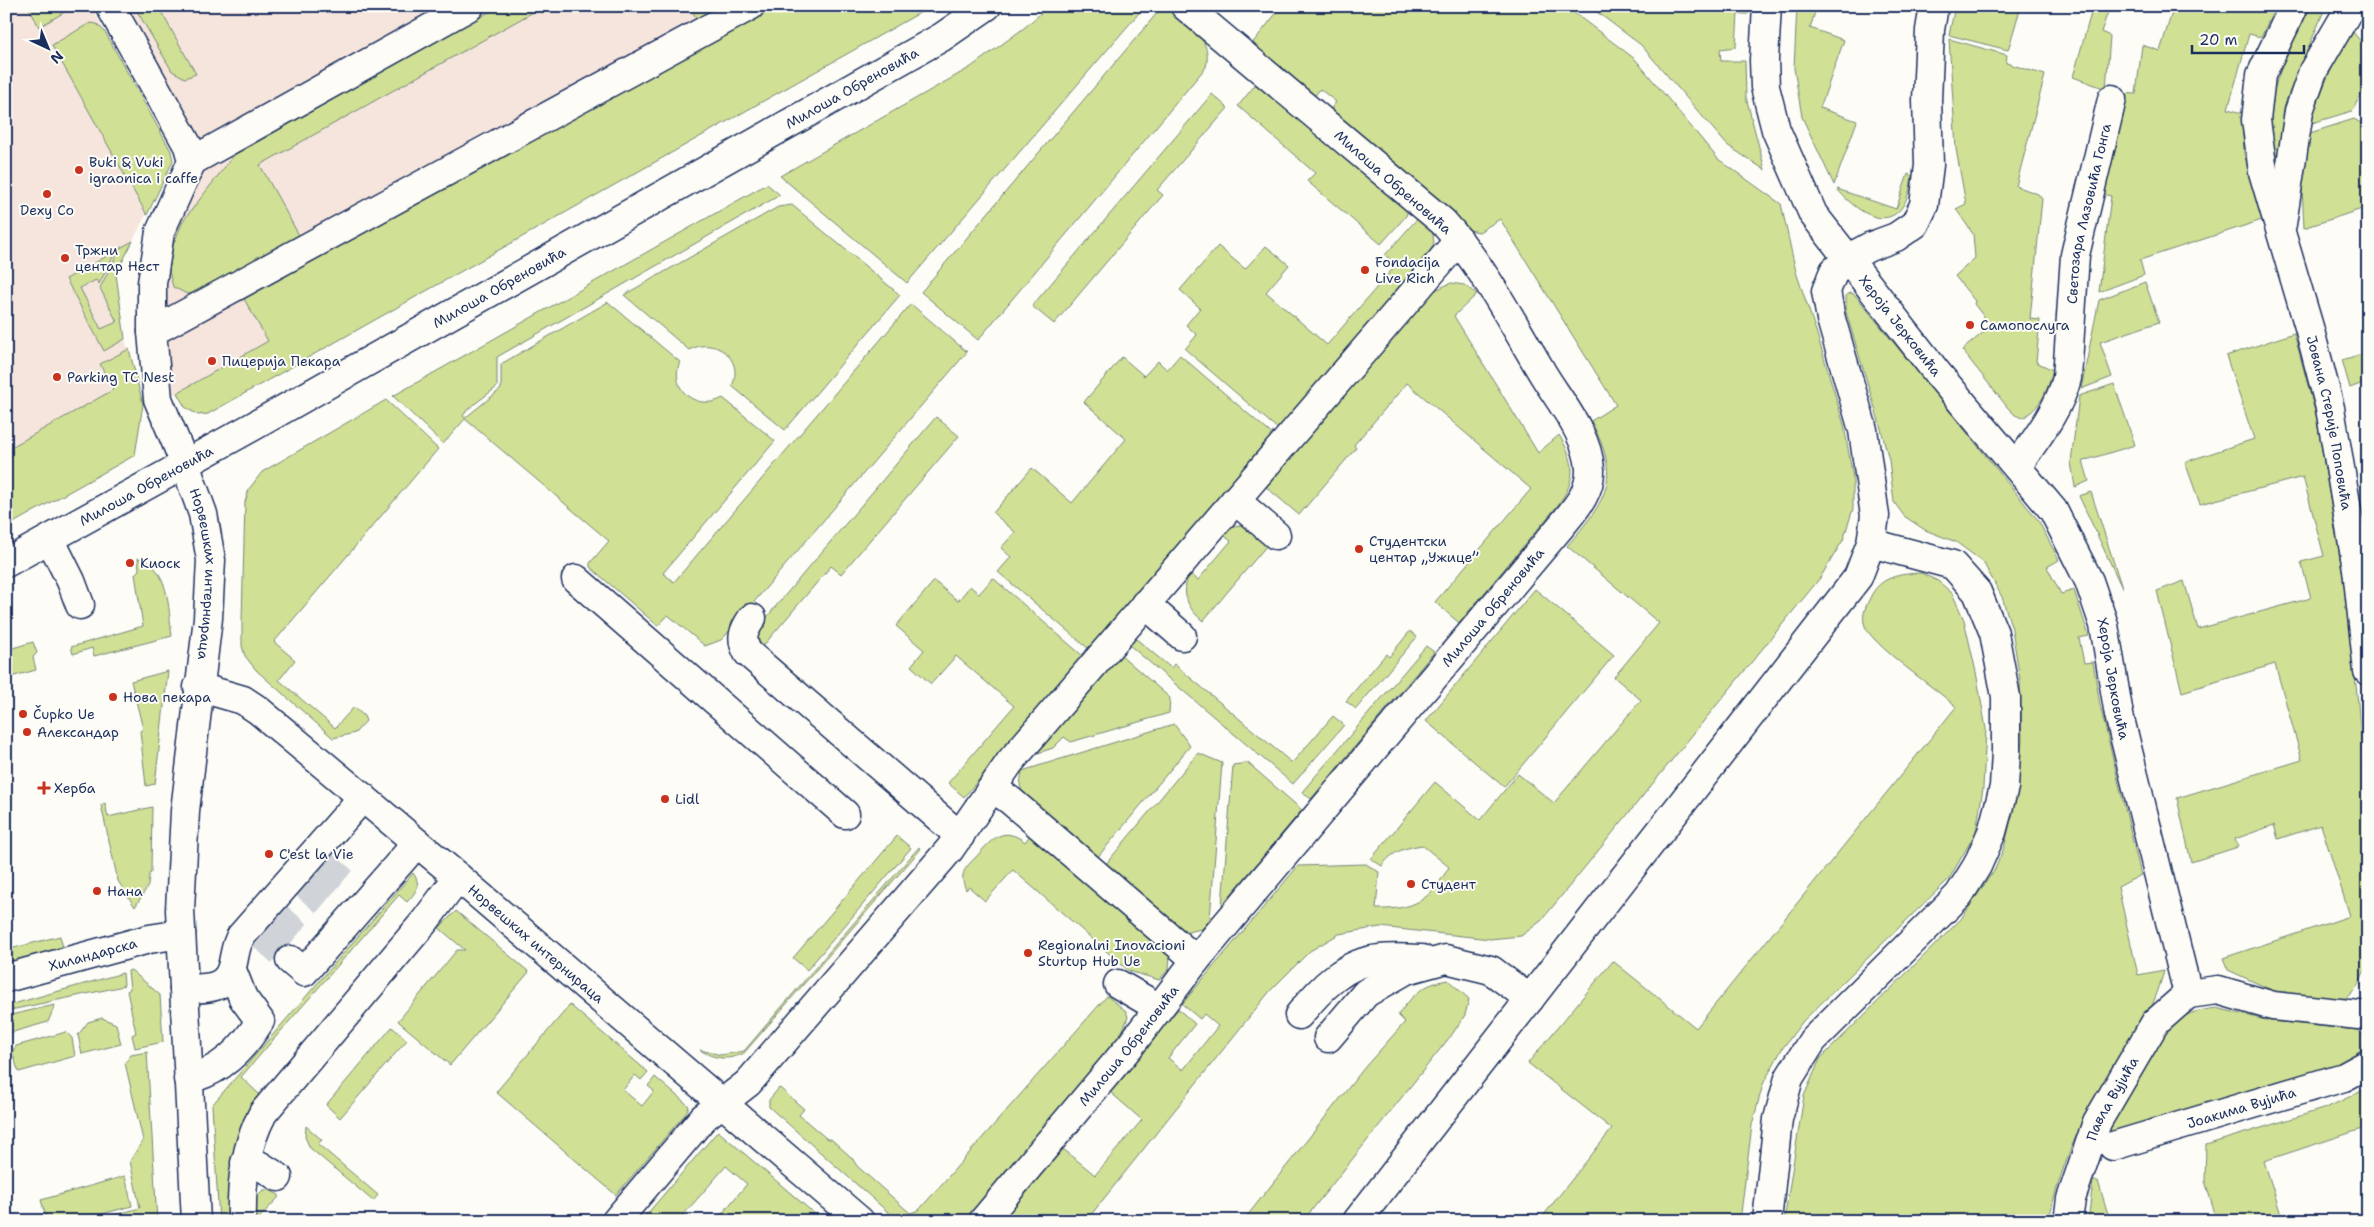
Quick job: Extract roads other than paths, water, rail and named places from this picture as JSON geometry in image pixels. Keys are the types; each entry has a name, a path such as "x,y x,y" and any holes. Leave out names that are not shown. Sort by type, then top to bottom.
{"street":[{"path":"110,6 188,146 192,161 470,6"},
{"path":"152,332 750,6"},
{"name":"Милоша Обреновића","path":"6,562 185,464 942,37 987,6"},
{"name":"Милоша Обреновића","path":"983,1221 1159,1008 1196,960 1562,525 1585,493 1590,470 1583,442 1487,280 1459,240 1443,222 1185,6"},
{"name":"Хероја Јерковића","path":"1767,6 1764,60 1765,88 1776,130 1813,214 1938,374 2053,510 2089,581 2104,625 2119,715 2188,994"},
{"path":"1357,1221 1858,577 1871,543 1875,516 1864,430 1831,319 1826,291 1834,271 1849,258 1869,247 1896,238 1915,224 1924,206 1929,165 1927,100 1930,30 1934,6"},
{"name":"Јована Стерије Поповића","path":"2294,6 2262,76 2256,120 2263,172 2309,327 2330,408 2357,569 2368,672"},
{"name":"Јована Стерије Поповића","path":"2281,236 2299,111 2313,72 2351,6"},
{"name":"Светозара Лазовића Гонга","path":"2017,466 2044,427 2064,388 2067,378 2074,255 2112,99"},
{"name":"Норвешких интернираца","path":"192,161 160,232 152,283 152,332 158,399 185,464 206,524 211,560 208,618 198,687 185,811 181,934 196,1221"},
{"path":"616,1221 703,1118 748,1083 960,836 1010,762 1459,240"},
{"path":"1235,500 1276,535"},
{"path":"50,539 72,581 80,605"},
{"path":"1767,1221 1778,1119 1789,1078 1813,1040 1959,895 1977,866 1992,832 2004,787 2006,697 1994,633 1977,592 1952,565 1871,543"},
{"path":"576,579 845,814"},
{"path":"1146,604 1182,636"},
{"path":"752,618 742,638 748,653 960,836"},
{"name":"Норвешких интернираца","path":"198,687 228,694 251,704 458,877 860,1221"},
{"path":"993,788 1011,801 1196,960"},
{"path":"184,989 218,986 232,970 237,942 264,920 317,858 363,797"},
{"path":"305,951 341,916 359,895 417,843"},
{"path":"242,1221 245,1162 255,1129 263,1113 425,922 458,877"},
{"name":"Хиландарска","path":"6,978 141,941 181,934"},
{"path":"1299,1014 1320,989 1345,970 1378,959 1446,959 1491,970 1530,999"},
{"path":"1328,1038 1366,993 1406,970 1446,959"},
{"path":"188,1079 211,1072 232,1057 260,1021 243,998 232,970"},
{"path":"1118,984 1159,1008"},
{"path":"2188,994 2218,990 2273,1006 2367,1014"},
{"name":"Павла Вујића","path":"2068,1221 2071,1199 2097,1122 2155,1023 2188,994"},
{"name":"Јоакима Вујића","path":"2113,1146 2344,1077 2368,1064"},
{"path":"245,1162 259,1165 278,1178"}],"tunnel":[{"path":"322,863 352,888"},
{"path":"304,884 334,909"},
{"path":"277,916 306,941"},
{"path":"260,934 290,960"}],"place":[{"name":"Buki & Vuki igraonica i caffe","path":"79,170"},
{"name":"Dexy Co","path":"47,194"},
{"name":"Тржни центар Нест","path":"65,258"},
{"name":"Fondacija Live Rich","path":"1365,270"},
{"name":"Самопослуга","path":"1970,325"},
{"name":"Пицерија Пекара","path":"212,361"},
{"name":"Parking TC Nest","path":"57,377"},
{"name":"Студентски центар „Ужице”","path":"1359,549"},
{"name":"Киоск","path":"130,563"},
{"name":"Нова пекара","path":"113,697"},
{"name":"Čupko Ue","path":"23,714"},
{"name":"Александар","path":"27,732"},
{"name":"Херба","path":"44,788"},
{"name":"Lidl","path":"665,799"},
{"name":"C'est la Vie","path":"269,854"},
{"name":"Студент","path":"1411,884"},
{"name":"Нана","path":"97,891"},
{"name":"Regionalni Inovacioni Sturtup Hub Ue","path":"1028,953"}]}
